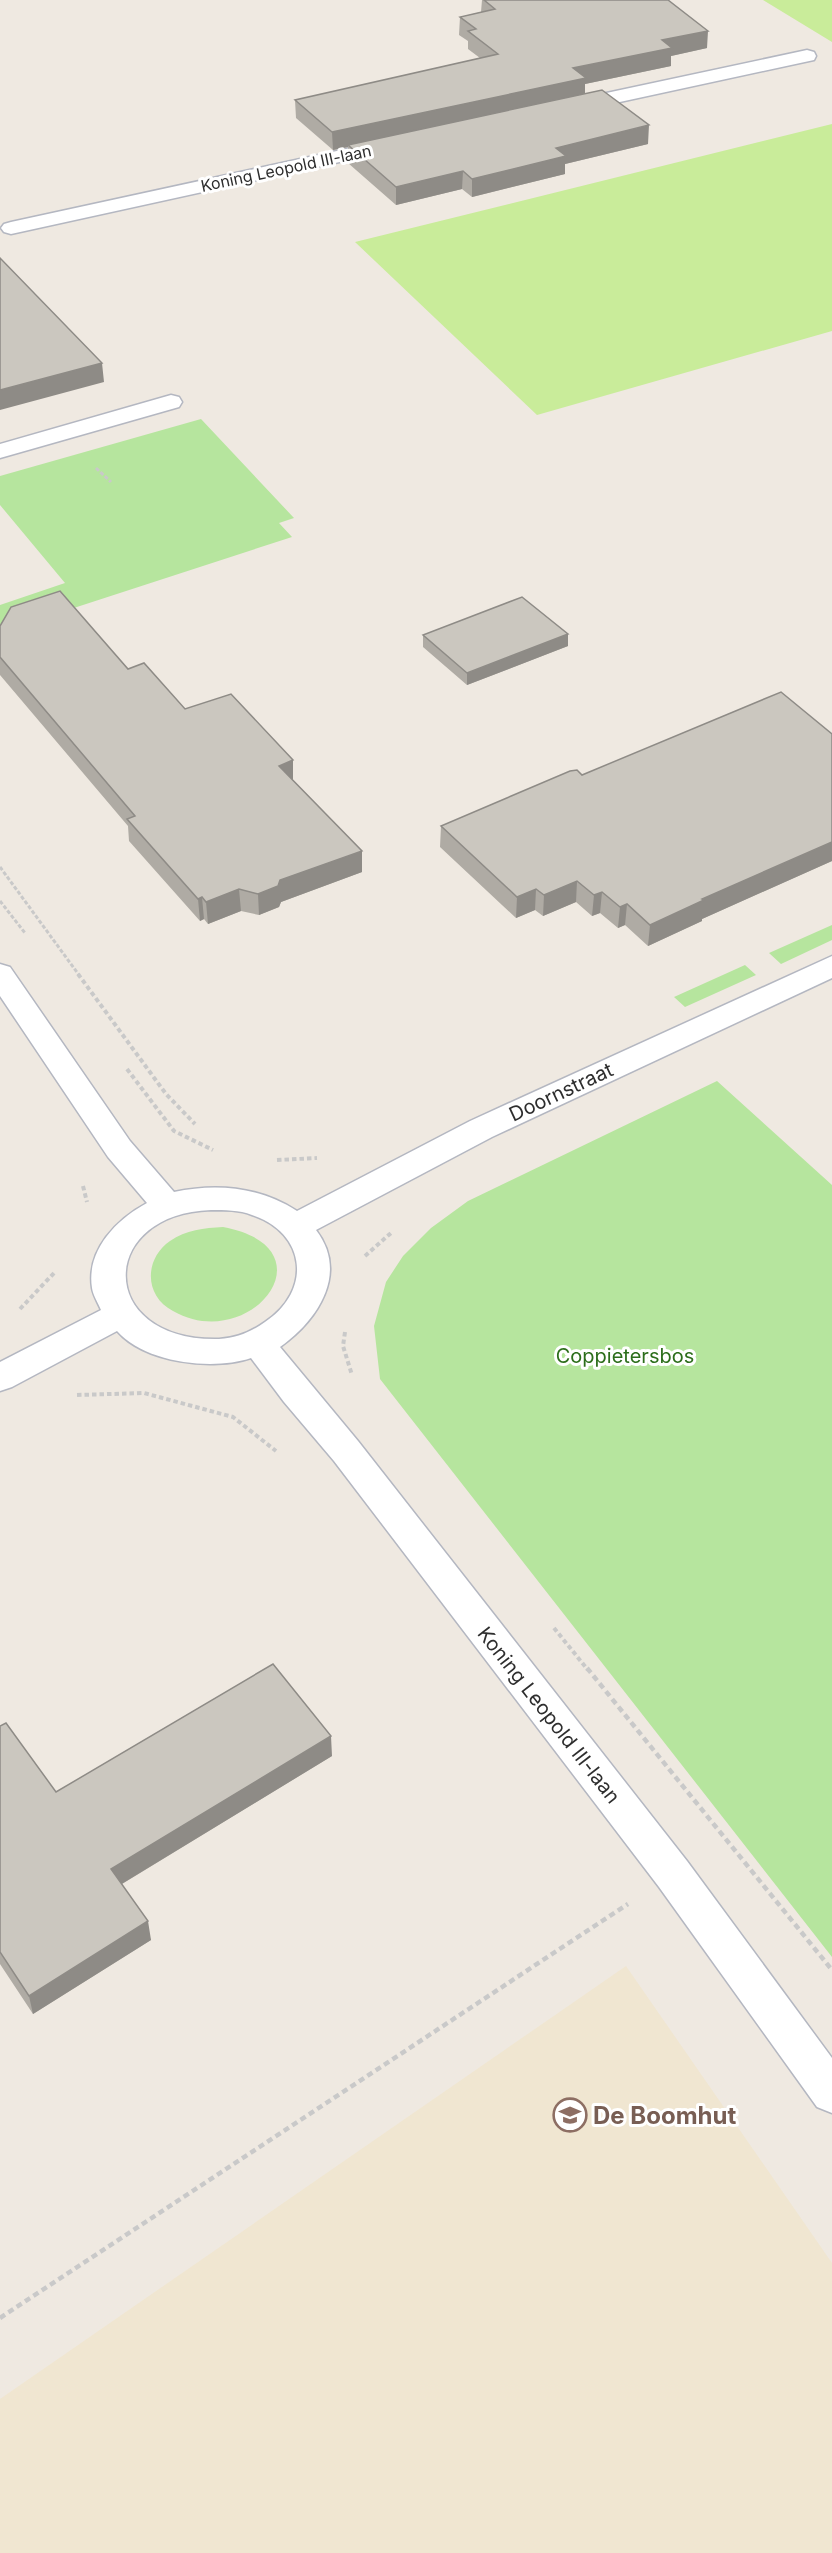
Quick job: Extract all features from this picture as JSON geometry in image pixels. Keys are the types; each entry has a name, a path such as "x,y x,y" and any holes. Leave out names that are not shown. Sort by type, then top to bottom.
{"street":[{"path":"553,111 807,56"},
{"name":"Koning Leopold III-laan","path":"11,228 414,141"},
{"path":"0,451 171,402"},
{"name":"Doornstraat","path":"294,1227 481,1129 832,966"},
{"path":"0,974 119,1149 168,1206"},
{"path":"203,1199 237,1199 270,1209 294,1227 306,1240 313,1255 315,1270 312,1287 306,1304 294,1320 258,1343 220,1352 181,1349 143,1335 119,1315 111,1299 107,1282 108,1266 114,1251 135,1225 168,1206 203,1199"},
{"path":"0,1378 119,1315"},
{"name":"Koning Leopold III-laan","path":"258,1343 296,1393 346,1451 673,1874 832,2093"}],"path":[{"path":"0,867 166,1094 195,1124"},
{"path":"0,901 28,937"},
{"path":"125,1066 174,1131 193,1142 222,1152"},
{"path":"268,1160 322,1158"},
{"path":"361,1266 365,1257 400,1226"},
{"path":"346,1325 343,1346 353,1378"},
{"path":"74,1396 85,1393 144,1393 233,1417 277,1452"},
{"path":"552,1625 832,1970"},
{"path":"0,2318 159,2210 726,1838"}],"shaded area":[{"name":"De Boomhut","path":"626,1966 832,2263 832,2553 0,2553 0,2399"}],"green space":[{"path":"763,0 832,0 832,42"},
{"path":"832,124 832,331 537,415 355,242"},
{"path":"201,419 294,518 279,523 292,537 0,632 0,605 65,583 0,505 0,476"},
{"path":"832,925 832,940 781,964 769,953"},
{"path":"745,965 756,975 685,1007 674,997"},
{"name":"Coppietersbos","path":"717,1081 832,1185 832,1957 380,1379 374,1326 386,1282 403,1256 431,1228 468,1201"},
{"path":"223,1227 256,1238 273,1255 277,1274 269,1293 252,1309 229,1319 202,1321 173,1311 163,1304 152,1287 152,1267 155,1257 170,1241 182,1234"}],"building":[{"path":"484,0 668,0 708,31 662,40 672,48 573,68 586,78 332,132 295,100 498,54 468,31 476,29 460,17 495,9"},
{"path":"602,90 649,125 556,148 566,156 472,179 463,171 396,187 348,145"},
{"path":"0,258 102,363 0,390"},
{"path":"60,591 128,669 144,663 185,709 231,694 293,760 279,766 362,851 280,880 278,886 258,894 239,889 206,902 202,897 198,899 127,819 135,816 0,657 0,626 11,607"},
{"path":"522,597 568,634 467,673 423,635"},
{"path":"781,692 832,734 832,842 702,899 704,900 650,925 627,904 620,907 602,892 594,895 577,881 544,895 536,889 517,897 441,826 570,771 577,770 582,775"},
{"path":"273,1664 331,1736 111,1869 148,1921 29,1996 0,1952 0,1726 6,1723 56,1792"}],"place":[{"name":"De Boomhut","path":"570,2115"}]}
